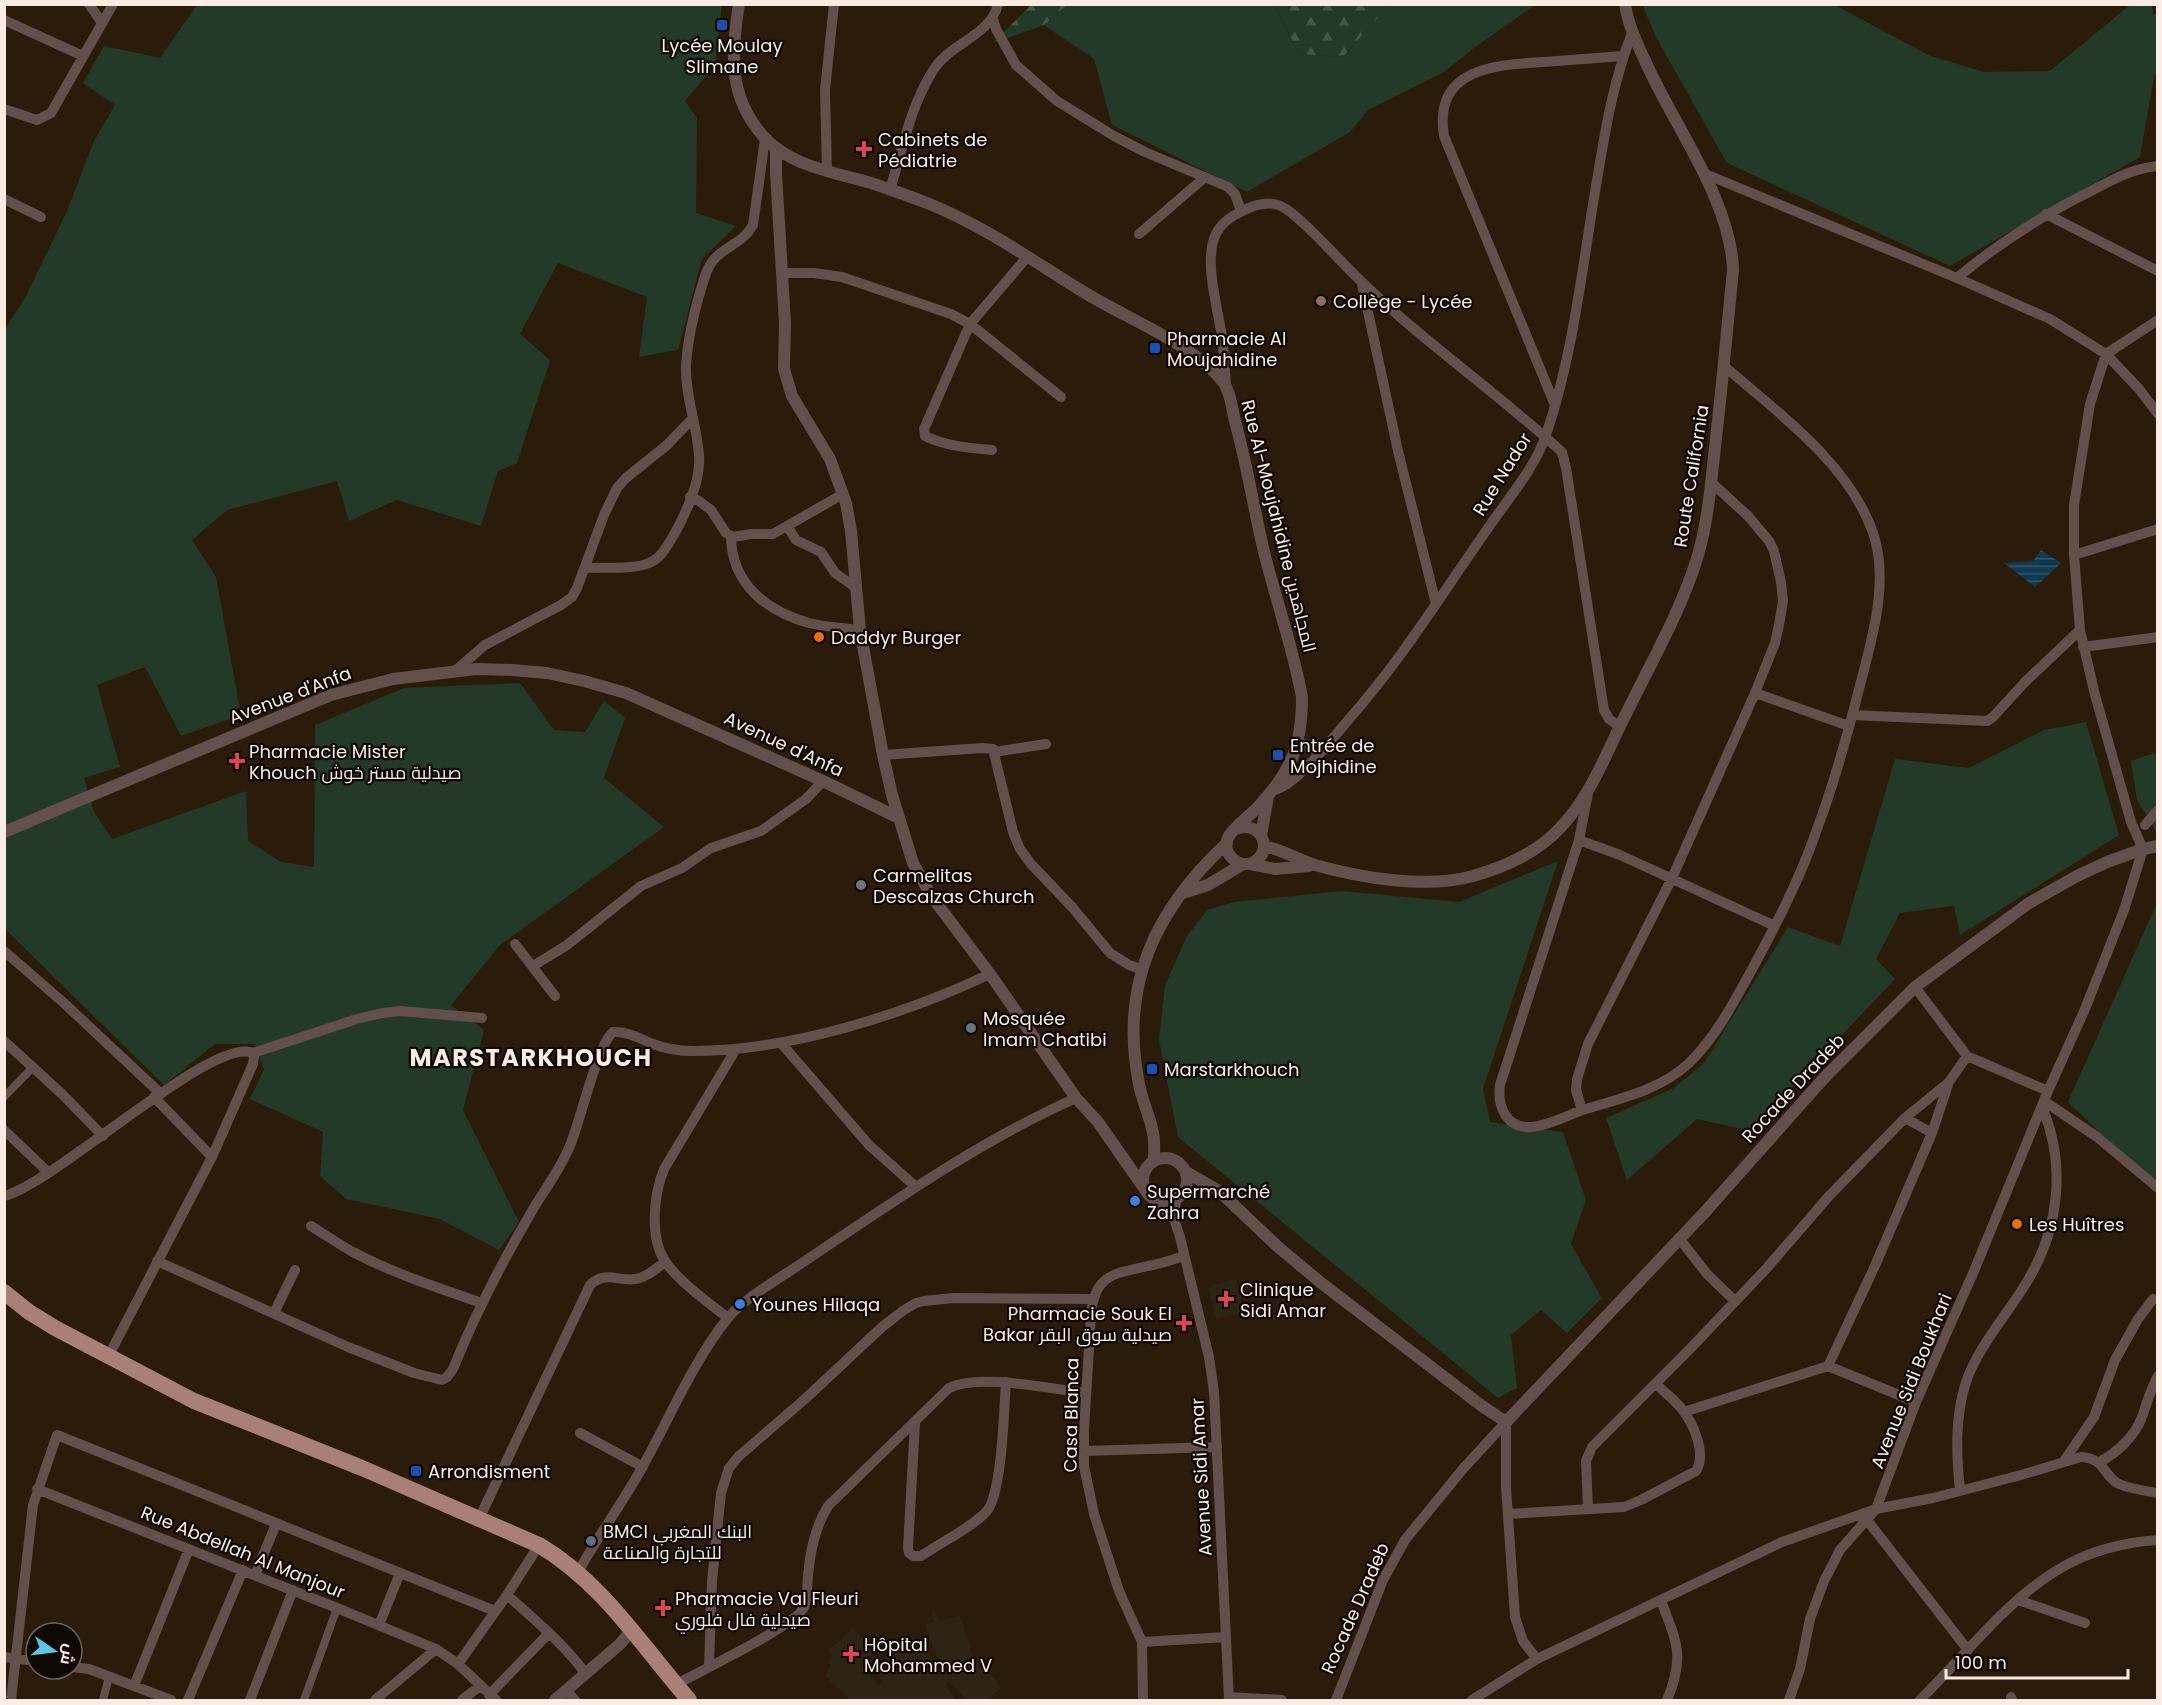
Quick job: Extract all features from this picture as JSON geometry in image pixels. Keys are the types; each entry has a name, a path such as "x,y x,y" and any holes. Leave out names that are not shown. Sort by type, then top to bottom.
{"main road":[{"path":"4,1292 29,1312 55,1328 194,1401 362,1468 539,1545 561,1558 602,1594 633,1629 689,1701"}],"street":[{"path":"89,4 102,23"},
{"path":"4,108 32,119 46,117 56,107 113,4"},
{"name":"Rue Al-Moujahidine المجاهدين","path":"739,4 734,46 735,84 748,116 765,139 776,148 788,156 827,171 890,190 934,207 1005,242 1086,294 1194,356 1226,386 1247,465 1265,554 1302,697 1298,742 1290,765 1270,793 1236,829"},
{"path":"827,171 825,90 834,4"},
{"path":"890,190 910,123 935,67 993,18 998,4"},
{"name":"Route California","path":"1262,840 1298,859 1317,865 1378,877 1425,881 1443,881 1472,876 1519,859 1545,842 1560,828 1588,791 1661,642 1691,573 1698,555 1711,482 1733,270 1732,255 1724,222 1703,173 1658,90 1632,33 1625,4"},
{"path":"993,18 996,29 1016,65 1057,101 1145,152 1228,187 1235,194 1241,210"},
{"path":"4,20 83,57"},
{"name":"Rue Nador","path":"1270,793 1288,786 1373,693 1534,460 1545,437 1555,405 1570,336 1610,104 1632,33"},
{"path":"1555,405 1444,136 1443,110 1448,95 1456,84 1484,69 1508,64 1623,56"},
{"path":"585,568 640,565 656,559 666,548 677,529 696,480 699,461 686,364 693,324 704,281 714,258 746,235 753,225 765,139"},
{"path":"709,1665 712,1581 720,1493 729,1468 739,1456 882,1327 904,1310 924,1301 953,1298 1092,1299 1102,1282 1112,1275 1184,1256 1174,1219 1148,1193 1098,1122 1076,1098 990,974 932,897 914,863 892,795 883,755 860,630 851,531 843,494 834,467 792,396 783,362 785,323 776,148"},
{"path":"1957,278 1983,256 2046,214 2130,171 2157,166"},
{"path":"1703,173 2050,319 2106,354 2139,389 2157,414"},
{"path":"1139,234 1204,178"},
{"path":"4,199 41,217"},
{"path":"1226,386 1222,339 1211,266 1211,249 1219,228 1241,210 1274,204 1282,206 1317,237 1362,284 1562,452 1604,710 1609,719 1620,727"},
{"path":"2046,214 2157,271"},
{"path":"992,450 947,444 925,436 924,432 970,324 1028,256"},
{"path":"782,273 825,273 855,280 951,314 970,324 1061,397"},
{"path":"1362,284 1398,451 1436,604"},
{"path":"2143,849 2131,822 2083,647 2074,555 2074,505 2082,446 2094,387 2106,354 2157,320"},
{"path":"1588,791 1579,840 1500,1085 1498,1099 1500,1108 1509,1119 1527,1126 1548,1123 1655,1085 1673,1076 1690,1062 1708,1040 1731,1007 1775,926 1816,834 1851,721 1879,591 1879,570 1872,531 1857,498 1837,471 1796,428 1724,366"},
{"path":"456,670 485,645 567,602 575,593 604,515 617,488 692,419"},
{"path":"1582,1110 1576,1090 1577,1078 1588,1044 1672,878 1755,693 1775,643 1779,625 1783,601 1778,562 1769,541 1748,516 1711,482"},
{"path":"731,537 773,534 843,494"},
{"path":"690,497 711,510 731,537 731,553 737,568 745,584 762,601 786,614 810,623 860,630"},
{"path":"787,526 796,540 821,552 835,573 855,587"},
{"path":"2074,555 2157,529"},
{"path":"1755,693 1851,721 1987,721 2080,630"},
{"path":"2083,647 2157,637"},
{"name":"Avenue d'Anfa","path":"4,832 317,700 346,690 393,679 456,670 486,669 531,671 564,676 604,686 649,702 899,818"},
{"path":"1298,742 1312,748 1323,749"},
{"path":"994,752 1046,744"},
{"path":"883,755 991,748 994,752 1013,832 1020,849 1110,953 1129,965 1141,969"},
{"path":"533,966 563,948 641,886 682,868 711,848 761,831 806,799 823,781"},
{"name":"Rue Al-Moujahidine المجاهدين","path":"1262,840 1270,793"},
{"path":"2145,825 2157,810"},
{"path":"1183,892 1208,885 1247,864 1260,857 1262,840 1252,828 1247,827 1236,829 1228,838 1227,843 1229,855 1238,863 1247,864"},
{"path":"1579,840 1620,855 1775,926"},
{"path":"1174,1219 1187,1184 1186,1172 1154,1135 1139,1085 1133,1029 1136,990 1153,937 1169,909 1191,879 1227,843"},
{"name":"Rocade Dradeb","path":"1336,1701 1383,1580 1405,1540 1462,1470 1679,1238 1824,1078 1915,987 2029,903 2077,876 2143,849 2157,846"},
{"name":"Avenue Sidi Boukhari","path":"1789,1701 1800,1669 1810,1619 1824,1581 1840,1550 1876,1509 1916,1402 2085,1008 2124,910 2143,849"},
{"name":"Route California","path":"1247,864 1275,869 1317,865"},
{"path":"515,944 555,996"},
{"path":"4,951 99,1035 212,1157"},
{"path":"157,1261 348,1347 414,1373 442,1380 453,1369 482,1303 528,1217 567,1153 610,1034 622,1032 663,1047 681,1050 758,1048 909,1008 953,992 990,974"},
{"path":"1915,987 1967,1056 2044,1100 2097,1137 2157,1188"},
{"path":"4,1196 15,1193 48,1172 103,1136 157,1095 208,1064 243,1051 253,1053 357,1019 383,1013 400,1011 436,1016 482,1018"},
{"path":"4,1041 103,1136"},
{"path":"781,1043 862,1137 916,1187"},
{"path":"728,1318 696,1292 665,1262 660,1250 655,1206 660,1179 671,1157 736,1049"},
{"path":"108,1357 212,1157 253,1064 253,1053"},
{"path":"1588,1508 1586,1466 1589,1451 1735,1301 1830,1196 1905,1118 1949,1082 1967,1056"},
{"path":"4,1097 33,1067"},
{"path":"1828,1366 1874,1268 1932,1133 1949,1082"},
{"path":"578,1572 643,1467 697,1366 728,1318 778,1279 916,1187 1034,1116 1076,1098"},
{"path":"1960,1490 1956,1447 1958,1422 1967,1380 1990,1336 2026,1283 2050,1235 2056,1203 2056,1156 2044,1100"},
{"path":"1905,1118 1932,1133"},
{"path":"4,1130 48,1172"},
{"path":"1154,1135 1151,1162 1143,1176 1148,1193 1164,1203 1207,1184"},
{"path":"1121,1155 1151,1162 1160,1158 1173,1159"},
{"path":"1186,1172 1219,1191 1277,1246 1320,1282 1506,1422 1505,1462 1517,1625 1527,1648 1537,1659"},
{"path":"311,1226 351,1251 382,1266 482,1303"},
{"path":"1679,1238 1707,1274 1735,1301"},
{"name":"Avenue Sidi Amar","path":"1184,1256 1212,1374 1229,1699"},
{"path":"478,1519 590,1285 603,1277 634,1279 643,1277 665,1262"},
{"path":"274,1313 296,1270"},
{"name":"Casa Blanca","path":"1092,1299 1084,1451 1086,1477 1094,1514 1119,1591 1142,1642 1143,1701"},
{"path":"2064,1461 2094,1418 2115,1360 2138,1319 2153,1299"},
{"path":"1684,1412 1828,1366 1916,1402"},
{"path":"2099,1462 2110,1457 2136,1430 2142,1418 2150,1389 2157,1376"},
{"path":"675,1685 768,1635 800,1615 805,1605 812,1548 822,1515 828,1506 915,1423 939,1396 957,1384 965,1382 1006,1382 1086,1393"},
{"path":"915,1423 908,1548 909,1553 916,1557 982,1516 992,1503 999,1463 1006,1382"},
{"path":"1509,1514 1630,1505 1696,1471 1700,1462 1700,1452 1690,1421 1656,1384"},
{"path":"580,1433 643,1467"},
{"path":"11,1701 27,1548 37,1489 57,1435 495,1611"},
{"path":"1084,1451 1217,1447"},
{"path":"1472,1701 1537,1659 1782,1542 1876,1509 2021,1475 2081,1457 2099,1462 2120,1485 2157,1493"},
{"name":"Rue Abdellah Al Manjour","path":"37,1489 436,1649 458,1664 492,1698"},
{"path":"1867,1520 1968,1650"},
{"path":"255,1575 276,1524"},
{"path":"1920,1701 2018,1600 2059,1568 2082,1557 2116,1546 2157,1540"},
{"path":"458,1664 539,1545"},
{"path":"134,1686 189,1549"},
{"path":"188,1701 243,1570"},
{"path":"379,1625 400,1573"},
{"path":"250,1701 293,1590"},
{"path":"507,1595 549,1633 586,1674"},
{"path":"2018,1600 2085,1623"},
{"path":"1661,1601 1678,1648 1676,1676 1667,1701"},
{"path":"304,1701 337,1608"},
{"path":"555,1701 620,1644 633,1629"},
{"path":"492,1698 549,1633"},
{"path":"1142,1642 1226,1637"},
{"path":"375,1701 436,1649"},
{"path":"4,1657 24,1659"},
{"path":"84,1668 171,1701"},
{"path":"103,1701 109,1677"},
{"path":"462,1701 480,1686"},
{"path":"566,1691 575,1701"},
{"path":"1229,1699 1282,1701"}],"shaded area":[{"name":"Clinique Sidi Amar","path":"1236,1279 1244,1312 1216,1319 1208,1286"},
{"name":"Hôpital Mohammed V","path":"934,1611 939,1621 960,1616 974,1660 978,1660 979,1667 984,1666 1001,1688 986,1700 966,1700 950,1682 946,1684 955,1700 851,1700 825,1676 831,1665 828,1662 833,1657 828,1651 853,1628 873,1651 861,1665 879,1686 882,1681 873,1666 919,1638 932,1660 938,1659 925,1625 934,1622 930,1613"}],"green space":[{"path":"197,5 722,5 715,65 685,101 697,118 696,213 736,226 702,259 678,350 639,357 647,297 558,263 520,334 550,360 517,463 498,471 481,526 397,500 349,521 337,481 227,510 192,540 216,577 241,715 181,736 145,667 97,685 120,767 84,778 94,812 112,839 246,791 248,841 281,862 314,867 315,725 404,688 520,683 554,730 585,732 604,701 625,718 604,778 664,827 500,945 451,1005 484,1030 463,1110 519,1222 499,1250 440,1219 346,1199 320,1176 323,1132 250,1099 264,1069 254,1044 215,1044 164,1085 5,929 4,331 26,296 67,211 94,141 115,105 83,83 104,46 160,58"},
{"path":"1031,5 1067,5 1044,25 993,43"},
{"path":"1067,5 1274,5 1299,54 1343,57 1389,5 1535,5 1444,72 1368,110 1350,132 1247,192 1112,125 1094,59 1044,25"},
{"path":"1274,5 1389,5 1343,57 1299,54"},
{"path":"1644,5 1835,5 1928,55 1984,72 2050,71 2130,5 2152,5 2153,15 2157,12 2157,73 2154,76 2140,157 1950,266 1727,163 1657,39"},
{"path":"2086,722 2119,835 1960,935 1954,906 1900,913 1876,959 1895,979 1751,1131 1697,1119 1627,1180 1606,1118 1674,1088 1704,1063 1788,927 1840,946 1895,759 1969,768 2044,730"},
{"path":"2154,753 2157,756 2157,833 2137,800 2131,761"},
{"path":"1558,861 1483,1089 1490,1122 1563,1132 1586,1200 1571,1244 1602,1298 1567,1333 1541,1310 1511,1335 1517,1388 1498,1398 1178,1137 1159,1040 1165,985 1187,936 1207,910 1234,902 1342,891 1459,902"},
{"path":"2157,903 2157,1187 2068,1102"}],"water":[{"path":"2041,550 2061,563 2035,587 2004,563 2033,561"}],"place":[{"name":"Lycée Moulay Slimane","path":"722,25"},
{"name":"Cabinets de Pédiatrie","path":"864,149"},
{"name":"Collège - Lycée","path":"1321,301"},
{"name":"Pharmacie Al Moujahidine","path":"1155,348"},
{"name":"Daddyr Burger","path":"819,637"},
{"name":"Entrée de Mojhidine","path":"1278,755"},
{"name":"Pharmacie Mister Khouch صيدلية مستر خوش","path":"237,761"},
{"name":"Carmelitas Descalzas Church","path":"861,885"},
{"name":"Mosquée Imam Chatibi","path":"971,1028"},
{"name":"Marstarkhouch","path":"1152,1069"},
{"name":"Supermarché Zahra","path":"1135,1201"},
{"name":"Les Huîtres","path":"2017,1224"},
{"name":"Clinique Sidi Amar","path":"1226,1299"},
{"name":"Younes Hilaqa","path":"740,1304"},
{"name":"Pharmacie Souk El Bakar صيدلية سوق البقر","path":"1184,1323"},
{"name":"Arrondisment","path":"416,1471"},
{"name":"BMCI البنك المغربي للتجارة والصناعة","path":"591,1541"},
{"name":"Pharmacie Val Fleuri صيدلية فال فلوري","path":"663,1608"},
{"name":"Hôpital Mohammed V","path":"851,1654"}],"district":[{"name":"MARSTARKHOUCH","path":"531,1057"}]}
